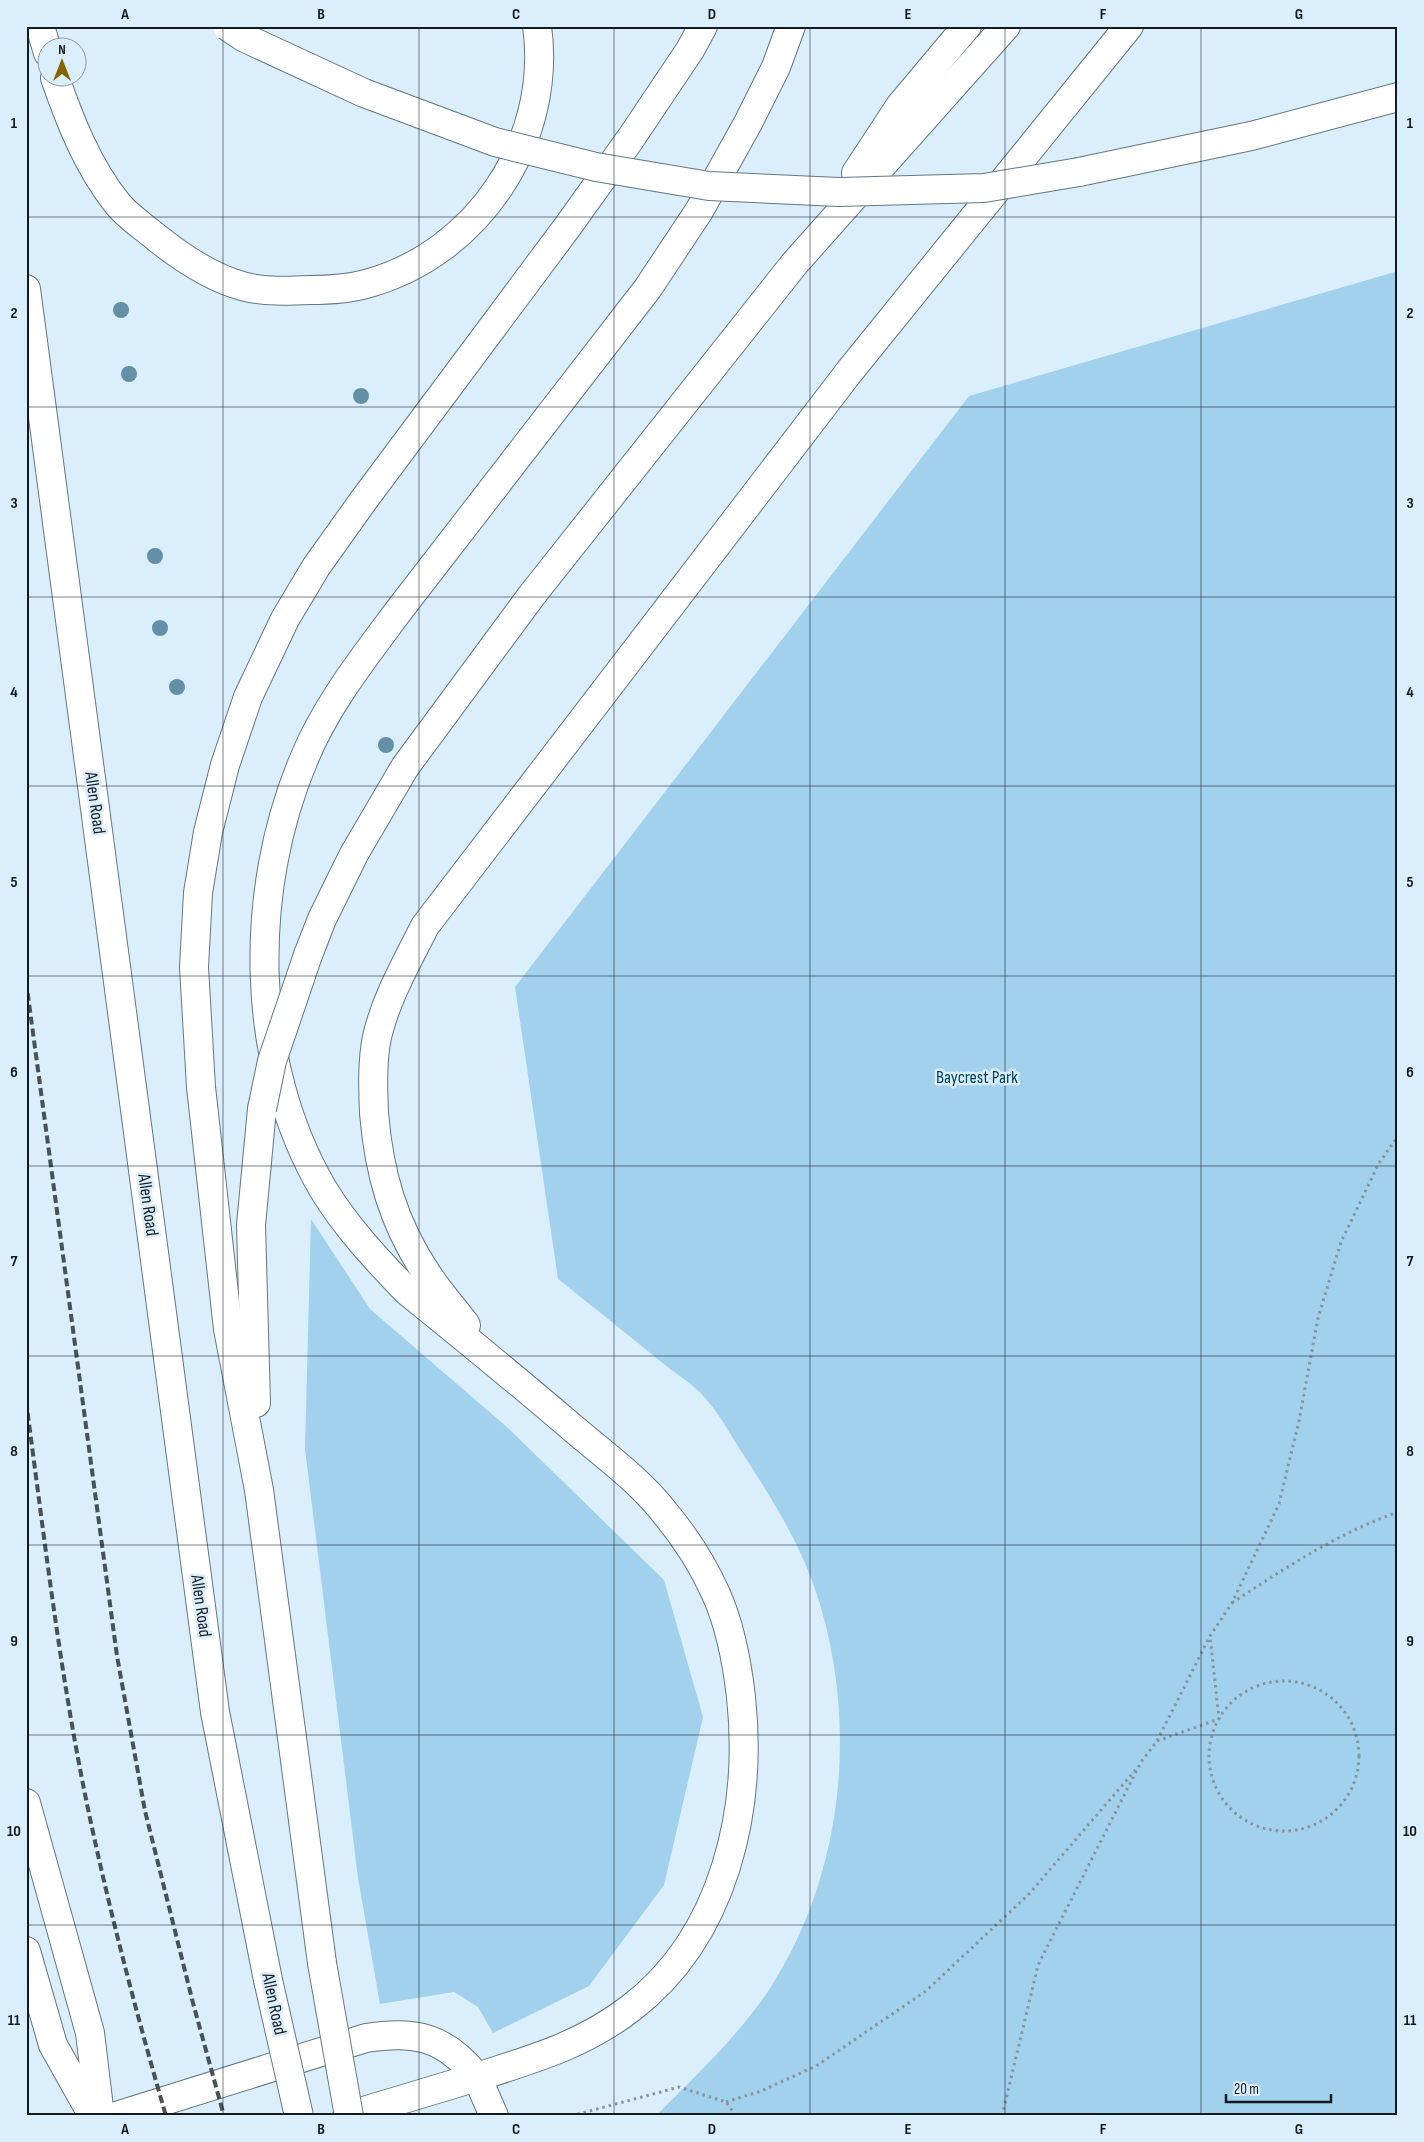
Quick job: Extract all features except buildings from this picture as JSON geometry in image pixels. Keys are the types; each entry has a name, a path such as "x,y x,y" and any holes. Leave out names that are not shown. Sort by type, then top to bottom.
{"main road":[{"path":"40,26 44,38"},
{"path":"227,26 245,38 364,93 496,142 596,167 709,186 839,192 984,188 1079,172 1251,136 1398,97"},
{"path":"59,88 67,112 90,161 117,203 180,257 209,273 242,286 274,290 331,290 365,284 394,274 422,260 459,233 487,205 509,173 527,134 538,84 538,26"},
{"path":"703,26 690,50 631,138 568,226 369,493 316,567 285,619 261,666 235,731 214,804 201,871 195,938 195,1008 201,1088 228,1329 259,1490 322,1963 348,2116 536,2058 585,2039 632,2007 667,1974 693,1941 713,1902 729,1861 739,1819 744,1770 744,1724 739,1678 731,1639 717,1596 698,1559 664,1512 630,1476 408,1291 374,1257 341,1216 323,1188 301,1146 281,1084 268,1023 264,966 273,857 286,805 304,757 328,714 361,662 400,609 648,288 699,212 739,139 776,67 791,26"},
{"path":"795,263 900,106 968,26"},
{"path":"259,1490 251,1225 262,1109 272,1061 308,955 322,920 354,854 405,767 532,595 795,263 1006,26"},
{"path":"533,1394 472,1334 426,1274 401,1229 386,1190 377,1146 373,1092 377,1038 391,992 431,918 849,372 1129,26"},
{"name":"Allen Road","path":"26,289 216,1712 268,1980 298,2116"},
{"path":"26,1803 90,2034 100,2116"},
{"path":"26,1951 53,2044 93,2116"},
{"path":"116,2116 366,2038 393,2034 416,2036 452,2052 477,2077 494,2116"}],"path":[{"path":"726,2102 761,2091 816,2066 926,1992 1029,1894 1157,1741 1210,1636 1232,1603 1279,1504 1299,1421 1318,1318 1341,1242 1379,1163 1398,1136"},
{"path":"1232,1603 1307,1555 1371,1521 1398,1512"},
{"path":"1157,1741 1219,1718 1236,1699 1258,1686 1283,1681 1309,1685 1332,1698 1349,1717 1358,1741 1359,1750 1359,1767 1352,1790 1338,1810 1318,1824 1295,1830 1271,1830 1249,1822 1229,1808 1216,1788 1209,1765 1210,1741 1219,1718 1210,1636"},
{"path":"1002,2116 1038,1965 1141,1762"},
{"path":"571,2116 679,2086 726,2102 736,2116"}],"green space":[{"name":"Baycrest Park","path":"1398,271 1398,2116 656,2116 718,2053 747,2020 772,1985 797,1940 816,1893 829,1843 837,1792 840,1740 837,1689 829,1638 809,1572 775,1505 717,1413 696,1388 558,1279 515,987 969,396"},
{"path":"311,1219 370,1309 508,1428 664,1580 703,1717 664,1885 589,1986 493,2033 478,2007 454,1992 380,2004 358,1878 305,1449"}],"railway":[{"path":"26,981 117,1656 145,1811 193,2003 224,2116"},
{"path":"26,1401 54,1613 80,1771 117,1933 166,2116"}]}
